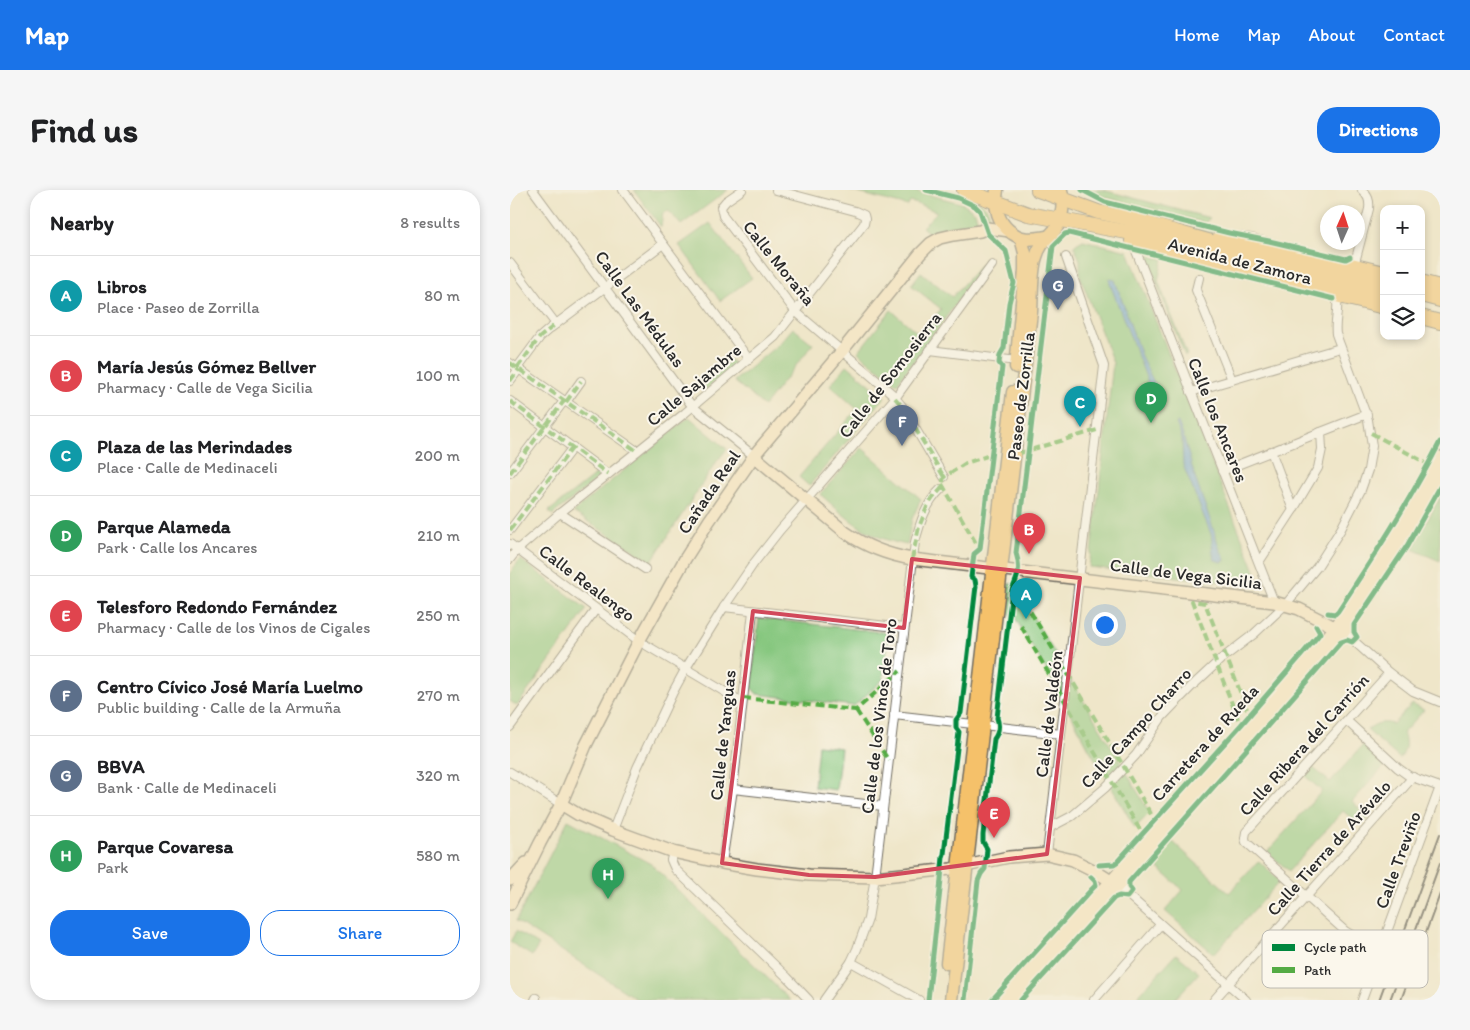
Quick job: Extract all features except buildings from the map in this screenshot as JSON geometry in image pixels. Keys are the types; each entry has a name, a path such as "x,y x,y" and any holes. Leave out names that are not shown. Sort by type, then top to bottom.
{"highway":[{"name":"Avenida de Zamora","path":"964,190 1028,214 1099,226 1380,285"},
{"name":"Avenida de Zamora","path":"1038,190 1063,193 1084,208 1215,243 1381,295"},
{"path":"1099,226 1130,240 1184,257 1380,307"},
{"path":"1177,232 1251,240 1380,272"},
{"path":"1425,283 1440,287"},
{"path":"1425,296 1440,300"},
{"path":"1425,306 1440,310"},
{"path":"1425,318 1440,322"}],"main road":[{"name":"Paseo de Zorrilla","path":"996,569 1031,312 1035,260 1040,246 1055,230 1060,220 1063,193"},
{"name":"Paseo de Zorrilla","path":"951,1000 962,867 996,569 1025,270 1025,253 1015,235 1001,222 997,202"},
{"path":"1015,235 1035,239 1047,237"},
{"name":"Paseo de Zorrilla","path":"942,1000 962,867"}],"street":[{"name":"Calle Las Médulas","path":"533,190 692,406 754,456"},
{"path":"623,190 748,358"},
{"name":"Calle Moraña","path":"742,190 726,201 721,207 723,216 795,311 895,397 944,477"},
{"name":"Calle Sajambre","path":"510,559 513,547 560,513 775,337 866,219 864,214 855,211 776,190"},
{"path":"1354,266 1370,209 1370,201 1362,190"},
{"path":"987,228 997,202"},
{"name":"Cañada Real","path":"510,904 561,804 586,745 639,641 685,559 754,456 931,243 940,238 987,228 1015,235"},
{"name":"Calle los Ancares","path":"1130,240 1258,562 1280,603"},
{"path":"510,381 540,337 663,244"},
{"name":"Calle de Valdeón","path":"1048,854 1104,366 1066,257"},
{"path":"510,263 556,324"},
{"name":"Calle de Somosierra","path":"613,830 640,761 686,668 754,562 895,397 992,265"},
{"path":"1199,278 1196,290 1232,380"},
{"name":"Calle Campo Charro","path":"1051,827 1072,816 1105,788 1136,755 1162,717 1220,660 1254,634 1280,603 1317,567 1341,529 1361,490 1368,470 1372,446 1367,414 1340,348 1334,327 1339,306 1336,296"},
{"path":"1191,392 1340,348"},
{"path":"930,350 1017,361"},
{"path":"510,362 637,451"},
{"path":"510,473 581,381"},
{"path":"510,401 608,474"},
{"path":"1222,471 1367,414"},
{"path":"1258,562 1293,510 1318,468 1322,449 1321,432"},
{"path":"510,530 573,447"},
{"path":"1271,451 1293,510"},
{"name":"Calle de Vega Sicilia","path":"754,456 845,532 859,542 883,552 912,559 1280,603 1299,609 1340,629"},
{"name":"Carretera de Rueda","path":"1340,629 1347,612 1396,536 1440,457"},
{"name":"Carretera de Rueda","path":"1015,1000 1340,629 1404,541 1440,473"},
{"name":"Calle de los Vinos de Toro","path":"824,1000 851,962 868,919 884,806 912,559 919,527 927,507 941,489"},
{"path":"560,513 645,569"},
{"name":"Calle Realengo","path":"513,547 639,641 742,702"},
{"path":"724,607 904,628"},
{"path":"510,727 596,609"},
{"name":"Calle de Yanguas","path":"722,863 752,611"},
{"path":"1340,629 1389,673 1413,691 1440,702"},
{"name":"Calle Ribera del Carrión","path":"1306,896 1246,842 1246,832 1389,673"},
{"path":"894,715 1061,734"},
{"path":"1347,721 1398,768 1413,778 1440,787"},
{"path":"510,772 579,815 613,830 673,852 757,869 809,875 875,877 962,867 1009,856 1048,854 1073,860 1115,884 1246,1000"},
{"name":"Calle Tierra de Arévalo","path":"1276,930 1413,778"},
{"name":"Calle Treviño","path":"1389,930 1440,787"},
{"path":"732,789 884,806"},
{"name":"Cañada Real","path":"510,880 525,865 540,843"},
{"path":"673,852 671,860 675,869 809,1000"},
{"name":"Carretera de Rueda","path":"1002,1000 1115,884"},
{"path":"1306,896 1344,930"},
{"path":"1094,1000 1160,925"},
{"name":"Calle Tierra de Arévalo","path":"1214,1000 1262,946"},
{"path":"851,962 919,1000"},
{"name":"Calle Treviño","path":"1362,1000 1367,988"}],"highlighted area":[{"path":"912,559 1080,578 1047,854 875,877 809,875 722,863 753,611 904,628"}],"green space":[{"path":"634,190 728,190 681,225 669,211 663,213 661,227"},
{"path":"847,190 911,190 964,204 975,212 979,224 930,234 922,227 937,212 910,202 908,206"},
{"path":"945,190 976,200 984,205 988,210 989,216 984,223 977,207 944,194"},
{"path":"1092,190 1103,190 1210,218 1205,223 1104,197 1091,192"},
{"path":"1106,203 1234,236 1198,230 1104,206"},
{"path":"710,223 752,278 720,301 679,245"},
{"path":"1083,240 1128,251 1259,581 1259,586 1089,567 1113,363 1080,276 1080,260 1074,246"},
{"path":"1146,255 1163,259 1158,281 1187,355 1185,356"},
{"path":"981,264 982,268 897,384 858,352 891,310 919,334 941,309 911,285 921,272 952,297"},
{"path":"793,328 813,344 764,406 734,381 780,343"},
{"path":"731,360 735,365 704,391 699,385"},
{"path":"847,365 885,397 809,486 799,477 857,409 830,385"},
{"path":"689,417 727,449 717,461 651,562 573,512"},
{"path":"862,448 921,499 912,519 907,545 893,542 859,527 820,494"},
{"path":"599,472 599,478 552,515 549,511"},
{"path":"1440,497 1440,561 1412,549"},
{"path":"520,559 587,609 517,706 510,701 510,573"},
{"path":"1008,584 1013,584 1151,812 1135,828 1088,747 1055,684 1015,618 1006,611"},
{"path":"759,618 889,633 883,680 854,706 757,694 751,687"},
{"path":"1412,704 1424,710 1403,733 1405,746 1404,753 1400,759 1367,730 1379,723 1393,724"},
{"path":"1364,744 1386,764 1352,802 1369,818 1361,826 1343,811 1289,871 1267,852 1322,791 1304,775 1312,767 1330,782"},
{"path":"818,745 841,748 836,790 814,787"},
{"path":"568,820 651,864 790,1000 638,1000 516,921"},
{"path":"1172,841 1229,893 1259,861 1280,881 1214,954 1165,911 1183,890 1152,863"},
{"path":"516,931 539,945 532,956 510,942"},
{"path":"1176,954 1199,973 1174,1000 1134,1000"}],"water":[{"path":"1109,279 1115,280 1141,356 1164,403 1161,403 1151,390"},
{"path":"1178,422 1196,481 1225,559 1222,562 1215,560 1211,534 1183,465 1182,439 1176,423"}],"railway":[{"path":"1405,930 1440,834"},
{"path":"1416,930 1440,863"},
{"path":"1427,930 1440,894"},
{"path":"1379,1000 1383,988"},
{"path":"1390,1000 1394,988"},
{"path":"1401,1000 1405,988"},
{"path":"1437,1000 1440,996"}],"marked path":[{"path":"517,368 540,337 556,324"},
{"path":"510,363 637,451"},
{"path":"510,381 519,369"},
{"path":"566,402 581,381"},
{"path":"895,398 902,406 944,477"},
{"path":"510,401 608,474"},
{"path":"510,473 564,401"},
{"path":"1020,453 1097,430"},
{"path":"1371,433 1426,463"},
{"path":"510,530 573,447"},
{"path":"912,559 919,527 927,507 941,489 944,477 966,463 987,456"},
{"path":"942,484 977,545"},
{"path":"1018,591 1152,816"},
{"path":"1238,719 1192,601 1205,603 1247,709"},
{"path":"1021,626 1140,830"},
{"path":"743,698 856,710 900,671"},
{"path":"856,710 889,761"}],"cycle path":[{"path":"926,190 958,198 975,206 980,211 988,234 1006,251 1014,283 1009,303 1004,348 1000,355 999,363 1002,367 980,549 974,554 971,577 975,580 976,586 961,713 956,720 956,728 959,732 943,857 928,1000"},
{"path":"1082,190 1105,202 1229,233 1346,259 1350,257"},
{"path":"965,1000 978,881 985,869 987,849 983,842 983,835 994,739 998,729 997,718 1012,590 1018,572 1016,553 1053,246 1065,234 1069,233 1334,299"},
{"path":"1328,613 1335,614 1338,611 1404,507 1440,442"},
{"path":"1021,1000 1114,898 1119,896 1127,897 1132,891 1129,887 1129,882 1341,642 1347,640 1352,642 1357,637 1354,632 1354,625 1407,546 1440,487"},
{"path":"1099,865 1117,862 1241,725 1317,637 1320,633 1316,626"},
{"path":"992,1000 1096,885 1091,877"}],"place":[{"name":"BBVA","path":"1058,310"},
{"name":"Parque Alameda","path":"1151,423"},
{"name":"Plaza de las Merindades","path":"1080,427"},
{"name":"Centro Cívico José María Luelmo","path":"902,446"},
{"name":"María Jesús Gómez Bellver","path":"1029,554"},
{"name":"Libros","path":"1026,619"},
{"name":"Telesforo Redondo Fernández","path":"994,838"},
{"name":"Parque Covaresa","path":"608,899"}]}
